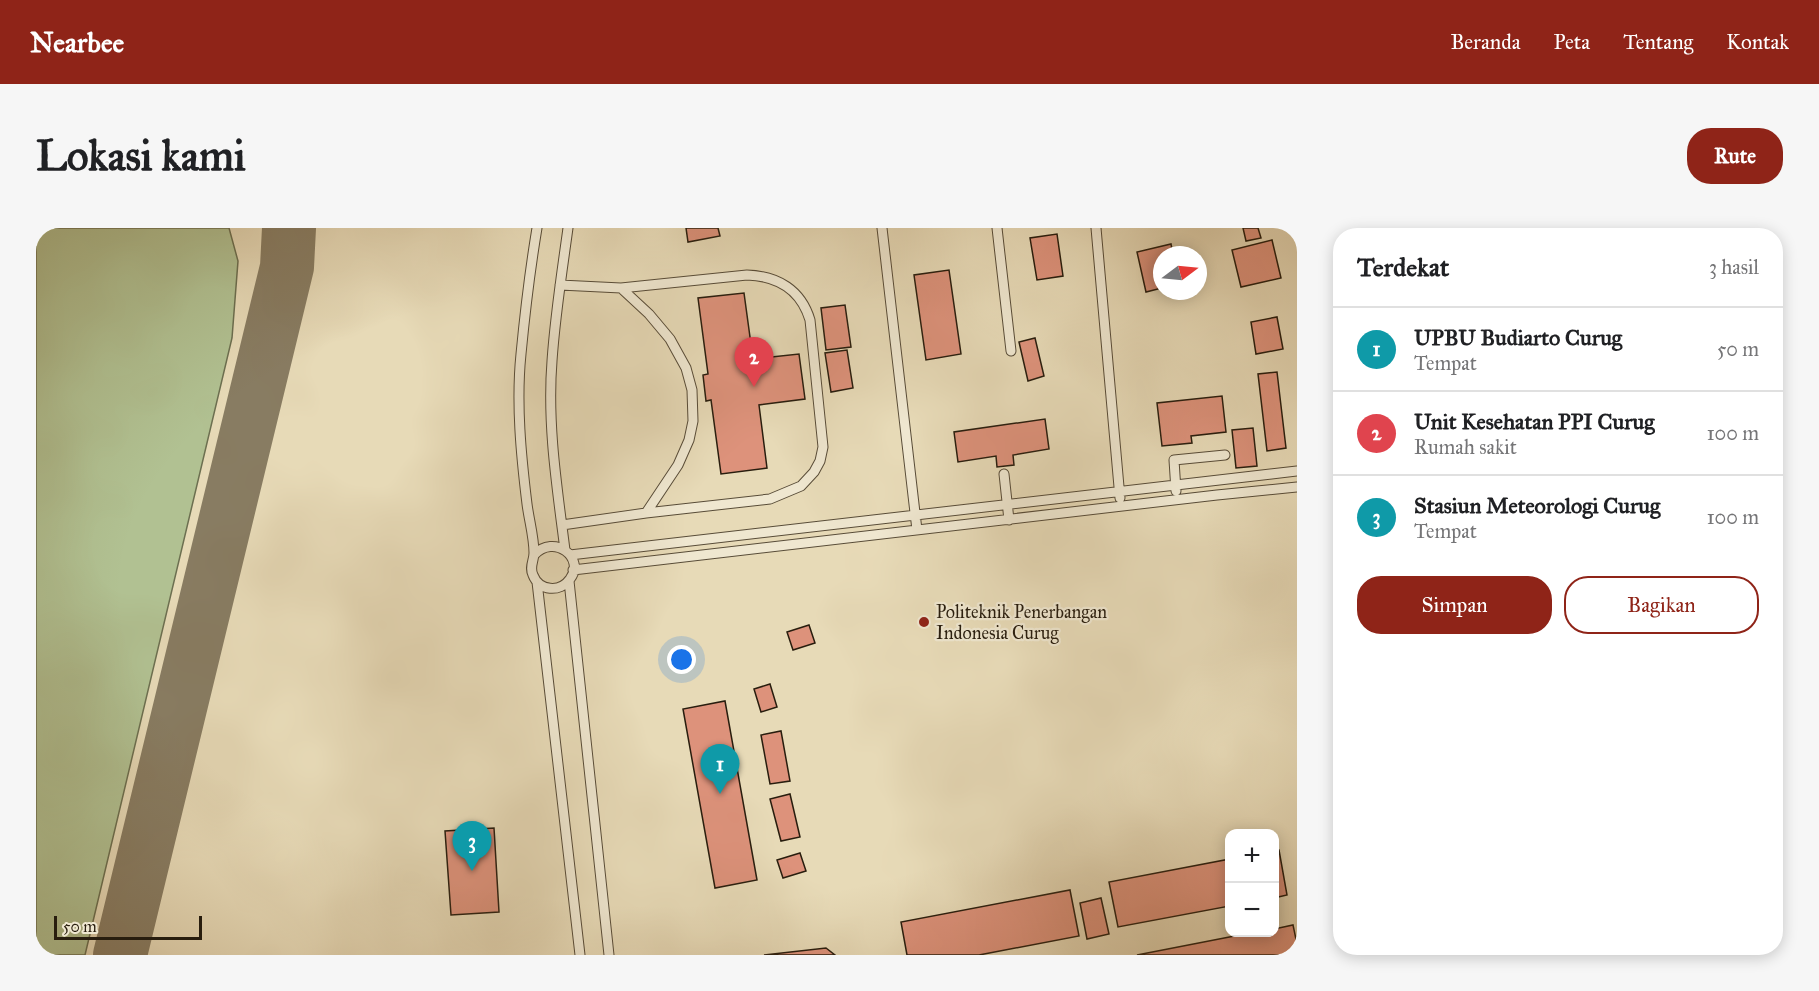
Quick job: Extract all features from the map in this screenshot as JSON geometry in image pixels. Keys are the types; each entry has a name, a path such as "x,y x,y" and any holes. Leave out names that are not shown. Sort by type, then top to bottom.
{"lane":[{"path":"537,228 528,286 520,366 519,410 526,503 534,555 531,569 537,582 580,955"},
{"path":"568,228 552,362 553,450 562,525 567,552 573,561 569,581 609,955"},
{"path":"882,228 917,530"},
{"path":"997,228 1011,351"},
{"path":"1096,228 1121,506"},
{"path":"560,285 621,288 760,275 790,287 807,309 810,320 824,438 820,461 814,472 801,486 770,499 562,525"},
{"path":"621,288 649,314 670,339 686,368 692,390 693,421 689,440 678,465 646,513"},
{"path":"1177,500 1174,460 1225,455"},
{"path":"534,555 539,550 552,545 567,552 1297,471"},
{"path":"1004,474 1009,520"},
{"path":"573,570 1297,487"},
{"path":"537,582 550,588 563,586 569,581"}],"green space":[{"path":"36,228 229,228 238,261 232,338 85,955 36,955"}],"building":[{"path":"686,228 718,228 720,236 688,242"},
{"path":"1243,228 1258,228 1261,238 1246,241"},
{"path":"1057,234 1063,276 1037,280 1030,238"},
{"path":"1272,240 1281,278 1241,287 1232,250"},
{"path":"1153,248 1153,290 1146,292 1137,252"},
{"path":"949,270 961,354 926,360 914,275"},
{"path":"744,293 753,359 799,354 805,399 759,405 767,468 721,474 711,400 706,401 703,375 708,374 698,298"},
{"path":"845,305 851,347 826,350 821,308"},
{"path":"1277,317 1283,349 1256,354 1251,322"},
{"path":"1035,338 1044,376 1028,381 1019,342"},
{"path":"847,350 853,388 831,392 825,353"},
{"path":"1277,372 1286,448 1267,451 1258,374"},
{"path":"1222,396 1226,432 1191,436 1192,443 1162,446 1157,403"},
{"path":"1045,419 1049,449 1013,455 1014,465 997,467 996,456 958,462 954,432"},
{"path":"1253,428 1257,466 1236,468 1232,430"},
{"path":"809,625 815,643 793,650 787,632"},
{"path":"770,684 777,707 761,712 754,689"},
{"path":"725,701 757,880 715,888 683,709"},
{"path":"781,731 790,781 770,784 761,735"},
{"path":"790,794 800,837 781,841 770,799"},
{"path":"494,828 499,912 451,915 445,831"},
{"path":"1279,850 1287,895 1279,897"},
{"path":"800,853 806,871 783,878 777,860"},
{"path":"1225,860 1225,907 1118,927 1109,882"},
{"path":"1070,890 1079,936 979,955 907,955 901,922"},
{"path":"1101,898 1109,934 1087,939 1080,903"},
{"path":"1293,925 1297,955 1137,955 1229,937 1279,937 1279,928"},
{"path":"826,948 835,955 764,955"}],"taxiway":[{"path":"120,955 287,267 289,228"}],"place":[{"name":"Unit Kesehatan PPI Curug","path":"754,387"},
{"name":"Politeknik Penerbangan Indonesia Curug","path":"924,622"},
{"name":"UPBU Budiarto Curug","path":"720,794"},
{"name":"Stasiun Meteorologi Curug","path":"472,871"}]}
